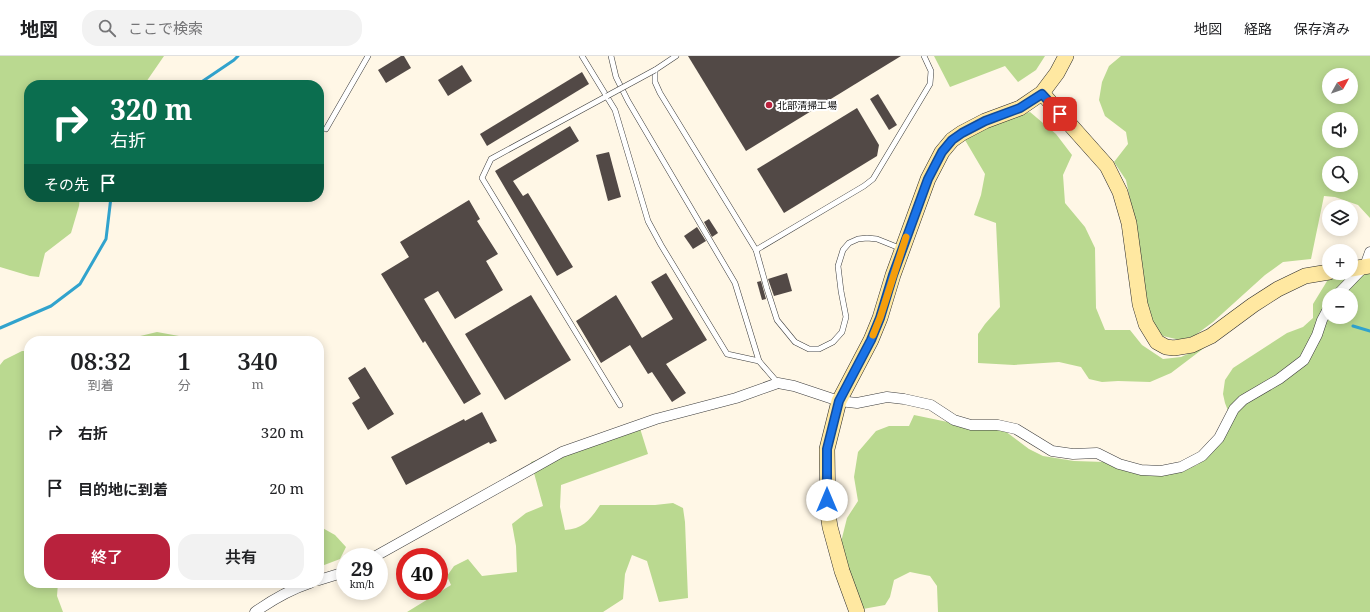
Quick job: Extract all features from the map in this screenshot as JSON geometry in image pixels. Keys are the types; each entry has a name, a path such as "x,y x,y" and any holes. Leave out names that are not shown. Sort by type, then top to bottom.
{"street":[{"path":"857,612 842,571 828,514 827,449 839,401 871,340 928,179 942,152 952,140 962,133 1020,108 1042,94 1057,74 1066,56"},
{"path":"1042,94 1107,166 1120,192 1129,223 1140,304 1146,324 1157,342 1166,347 1174,348 1192,345 1211,336 1253,305 1278,289 1305,276 1322,273"},
{"path":"1343,288 1362,267 1370,252"},
{"path":"388,549 562,452 656,419 736,398 778,383 794,386 839,401 857,403 887,397 931,405 954,420 971,425 998,425 1016,429 1052,451 1073,454 1097,453 1119,464 1141,470 1161,471 1181,467 1202,456 1219,438 1234,409 1243,400 1279,379 1304,360 1317,335 1322,320"},
{"path":"324,578 336,575"},
{"path":"255,612 274,598 296,588"}],"lane":[{"path":"326,129 368,56"},
{"path":"582,56 615,110 648,221 661,245 727,354 759,361"},
{"path":"611,56 616,77 628,101 735,283 759,361 778,383"},
{"path":"620,405 482,178 491,159 655,70 676,56"},
{"path":"756,250 864,186 872,179 930,84 930,71 924,56"},
{"path":"655,70 656,82 660,93 756,250 778,320 794,342 809,348 819,349 839,338 845,326 846,317 838,266 843,250 849,243 858,239 877,239 902,250"}],"green space":[{"path":"0,56 164,56 147,80 24,80 24,202 79,202 79,206 71,233 45,253 39,277 30,276 0,267"},
{"path":"934,56 1045,56 1036,70 1018,82 1005,66 950,87"},
{"path":"1121,56 1370,56 1370,218 1358,205 1358,200 1344,200 1335,197 1324,196 1311,259 1283,262 1265,275 1213,322 1194,336 1180,340 1163,336 1155,328 1149,315 1132,208 1126,180 1114,162 1128,144 1126,132 1105,116 1099,100 1102,82 1109,66"},
{"path":"1030,112 1056,134 1072,155 1063,175 1065,203 1085,227 1095,248 1096,308 1105,330 1130,330 1142,345 1163,359 1181,357 1208,345 1171,373 1150,382 1102,382 1089,379 1081,367 1059,362 1014,365 978,363 978,334 1000,307 996,223 974,215 981,195 985,174 965,140 988,126"},
{"path":"1370,258 1370,612 938,612 937,586 930,576 910,572 894,580 890,597 885,605 863,609 839,550 847,518 858,501 854,477 858,452 876,431 889,426 909,426 914,415 967,426 1005,431 1029,449 1043,456 1074,461 1105,462 1173,473 1197,465 1216,448 1232,421 1223,394 1225,380 1233,368 1287,333 1303,327 1313,318 1313,304 1322,289 1322,324 1358,324 1358,288 1323,288 1328,280 1358,280 1358,267"},
{"path":"157,332 179,336 140,336"},
{"path":"24,351 24,588 58,588 57,596 63,612 0,612 0,365 4,360"},
{"path":"638,422 648,454 561,485 560,507 565,530 577,528 586,523 600,505 655,505 673,503 683,508 685,522 688,598 659,602 647,561 632,555 625,574 623,599 603,612 407,612 427,600 448,600 448,587 451,585 448,575 454,566 468,559 482,576 517,572 516,546 512,524 526,513 543,506 531,462 593,442"},
{"path":"324,529 335,535 346,547 336,548 336,561 324,565"}],"building":[{"path":"401,56 404,56 411,68 386,83 378,70"},
{"name":"北部清掃工場","path":"688,56 901,56 746,151"},
{"path":"462,65 472,81 448,96 438,80"},
{"path":"582,72 589,84 487,146 480,134"},
{"path":"878,94 897,125 889,130 870,99"},
{"path":"857,108 879,145 877,156 784,213 757,169"},
{"path":"570,126 579,141 513,181 523,196 528,193 573,267 557,276 495,171"},
{"path":"609,152 621,197 608,201 596,155"},
{"path":"469,200 480,219 477,221 498,254 486,261 503,290 455,319 438,291 424,299 481,394 464,404 425,341 423,343 381,274 409,257 400,242"},
{"path":"709,219 718,233 712,237 704,222"},
{"path":"697,227 706,241 693,249 684,236"},
{"path":"666,273 707,340 666,364 686,393 672,402 652,372 648,374 630,345 601,363 576,321 616,295 642,338 673,319 651,282"},
{"path":"787,273 792,291 774,296 768,279"},
{"path":"761,281 766,299 762,300 757,282"},
{"path":"531,295 571,360 505,400 465,334"},
{"path":"365,367 394,414 368,430 352,403 360,398 348,378"},
{"path":"482,412 497,441 490,444 489,442 406,485 391,457 464,419 465,421"}],"waterway":[{"path":"204,80 238,56"},
{"path":"0,328 51,306 80,284 106,239 110,202"},
{"path":"1353,326 1370,331"}],"slow traffic":[{"path":"873,335 880,318 906,237"}],"place":[{"name":"北部清掃工場","path":"769,105"}],"route":[{"path":"827,500 827,449 839,401 871,340 880,318 912,220 928,179 942,152 952,140 962,133 985,121 1020,108 1042,94 1060,114"}]}
